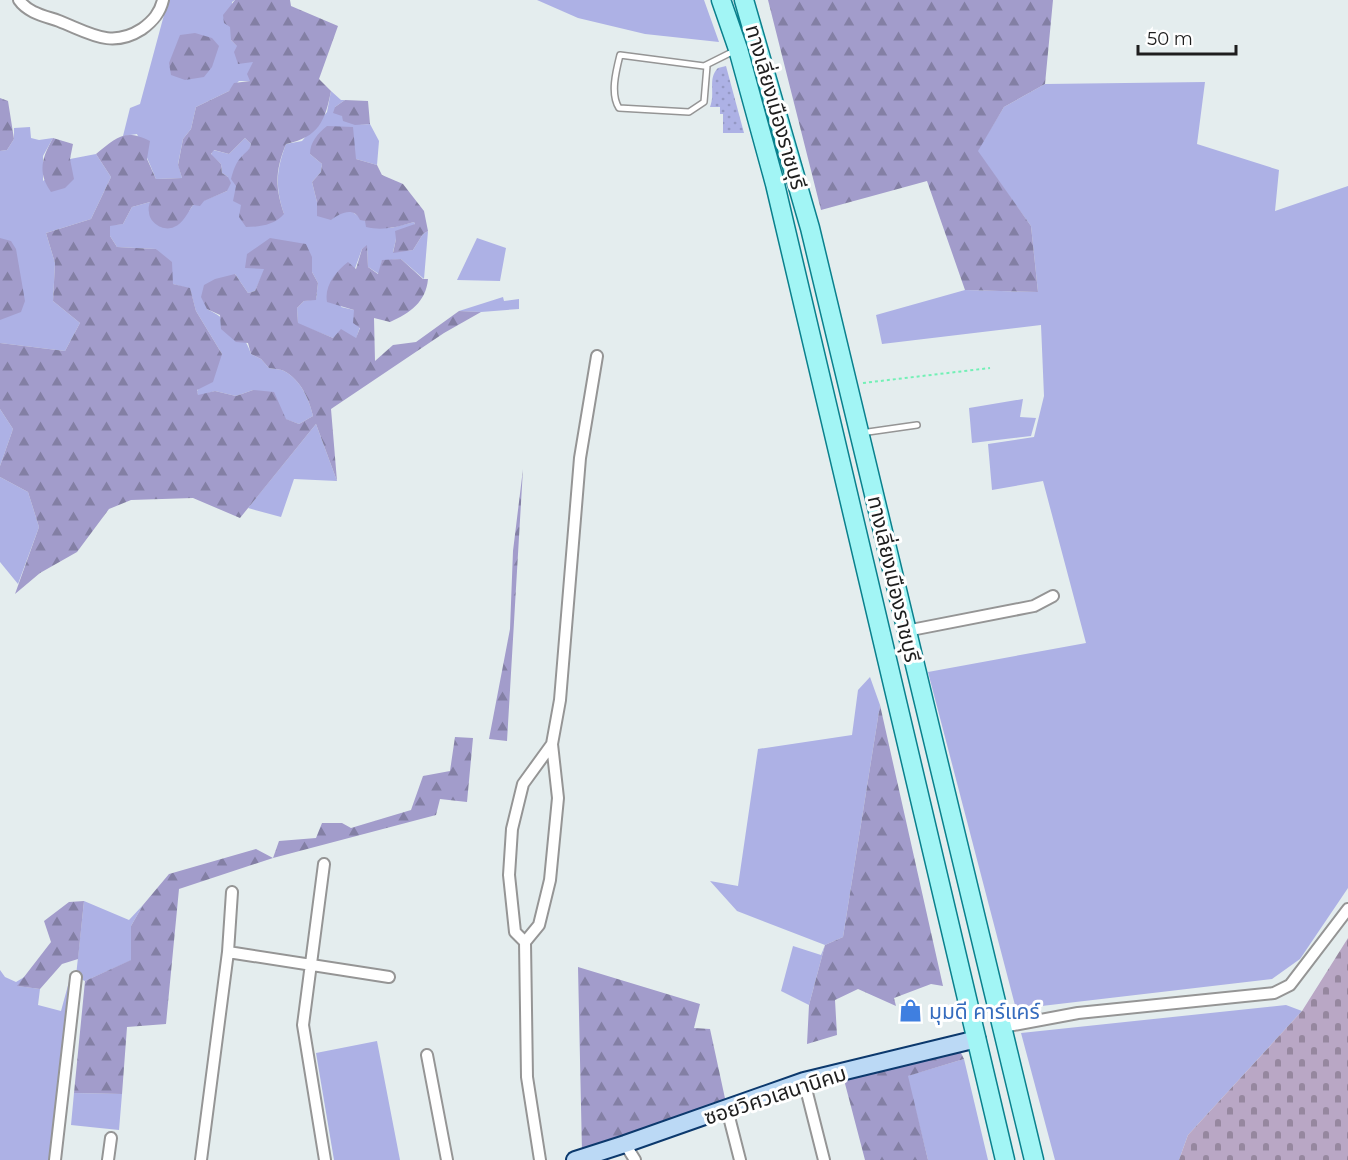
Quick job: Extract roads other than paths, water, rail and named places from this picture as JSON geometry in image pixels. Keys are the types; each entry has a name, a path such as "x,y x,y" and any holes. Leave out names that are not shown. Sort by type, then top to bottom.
{"main road":[{"name":"ทางเลี่ยงเมืองราชบุรี","path":"721,0 738,49 775,184 1005,1160"},
{"name":"ทางเลี่ยงเมืองราชบุรี","path":"744,0 810,228 1034,1160"},
{"path":"775,184 796,178"}],"street":[{"path":"19,0 24,7 50,18 114,40 131,36 148,24 160,12 163,0"},
{"path":"540,1160 527,1077 525,942 539,925 550,880 558,798 552,744 560,700 580,458 597,356"},
{"path":"906,631 1034,606 1053,596"},
{"path":"525,942 515,932 509,875 512,829 523,784 552,744"},
{"path":"324,864 303,1025 325,1160"},
{"path":"201,1160 228,952 232,892"},
{"path":"1003,1027 1078,1013 1274,993 1290,985 1348,909"},
{"path":"228,952 389,977"},
{"path":"55,1160 76,976"},
{"name":"ซอยวิศวเสนานิคม","path":"575,1160 804,1081 977,1039"},
{"path":"427,1055 447,1160"},
{"path":"804,1081 824,1160"},
{"path":"728,1109 740,1160"},
{"path":"108,1160 111,1138"},
{"path":"625,1144 635,1160"}],"lane":[{"path":"707,66 704,102 689,112 619,108 614,101 620,55 707,66 738,49"},
{"path":"860,433 917,425"}],"place":[{"name":"มุมดี คาร์แคร์","path":"911,1011"}]}
